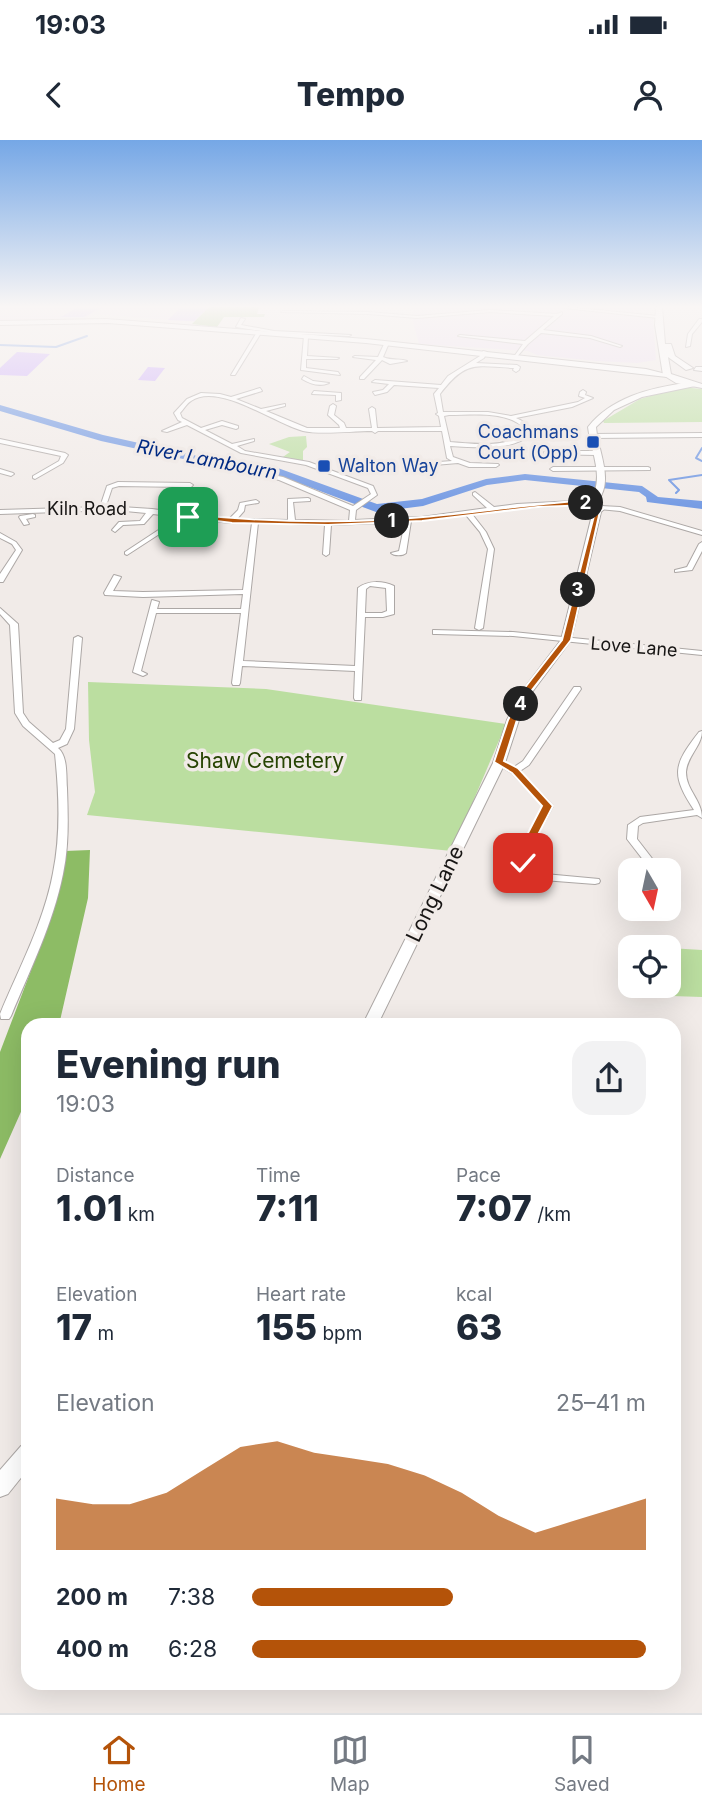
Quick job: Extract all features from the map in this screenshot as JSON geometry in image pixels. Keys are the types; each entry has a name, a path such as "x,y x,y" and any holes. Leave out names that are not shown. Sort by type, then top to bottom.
{"main road":[{"path":"662,388 664,380"},
{"path":"566,640 597,511 601,482 593,426 599,418 662,388 699,386"},
{"name":"Long Lane","path":"373,1018 499,762 513,720 528,690 566,640"},
{"path":"0,1486 21,1461"}],"street":[{"path":"308,380 326,383 324,394"},
{"path":"448,380 440,386 436,397 450,458 456,462"},
{"path":"375,382 440,386"},
{"path":"375,393 389,392 392,384"},
{"path":"193,390 203,395 233,398 260,390"},
{"path":"513,417 538,410 563,410 590,398 582,396 583,392"},
{"path":"314,393 339,394 332,417 340,422 344,431"},
{"path":"203,395 183,403 177,416 199,430 250,454 310,464 365,484 374,493 354,509"},
{"path":"233,398 247,407 296,428 344,431 442,429"},
{"path":"261,411 283,405"},
{"path":"324,411 334,406"},
{"path":"372,409 375,430"},
{"path":"439,414 513,417 525,423 528,429 528,435 516,441 494,445 447,444"},
{"path":"165,430 187,423"},
{"path":"199,430 222,423 236,427"},
{"path":"593,436 702,435"},
{"path":"0,440 62,453 65,457 40,475"},
{"path":"214,443 222,440"},
{"path":"232,446 252,440"},
{"path":"546,453 596,453"},
{"path":"425,465 456,462 496,465"},
{"path":"233,469 281,478 354,509"},
{"path":"553,469 648,469"},
{"path":"103,507 109,486 118,484 190,485 187,489"},
{"path":"475,494 492,509"},
{"path":"292,523 290,500 308,500"},
{"name":"Kiln Road","path":"0,512 103,507 232,521 328,523 408,520 492,509 597,501 702,533"},
{"path":"232,521 241,511 242,504 256,502"},
{"path":"26,524 22,517 57,512 57,509"},
{"path":"352,522 354,509"},
{"path":"115,530 121,523 142,523 152,511"},
{"path":"468,513 491,549 480,628"},
{"path":"127,553 162,530 174,514"},
{"path":"394,553 403,553 398,540 409,528 408,520"},
{"path":"236,683 255,522"},
{"path":"326,554 328,523"},
{"path":"0,535 14,543 19,550 0,580"},
{"path":"677,571 690,569 702,544"},
{"path":"117,577 108,593 179,596 204,591 246,592"},
{"path":"358,698 363,586 390,586 391,612 383,615 362,615"},
{"path":"136,674 155,602"},
{"path":"0,610 14,624 19,713 26,724 59,752 62,792 58,874 5,1016"},
{"path":"152,611 244,611"},
{"name":"Love Lane","path":"436,632 513,634 702,653"},
{"path":"54,746 64,742 70,729 78,639"},
{"path":"238,663 359,669"},
{"path":"515,771 526,763 577,689"},
{"path":"647,858 632,839 633,825 640,820 701,814 687,790 681,769 687,753 702,734"},
{"path":"499,762 515,771 548,806 521,860 535,874 566,884 595,881"}],"green space":[{"path":"681,387 702,389 702,422 603,421 640,399"},
{"path":"306,436 307,447 303,451 303,462 280,459 290,452 269,444 289,437"},
{"name":"Shaw Cemetery","path":"88,682 266,689 506,724 452,851 87,815 95,792 89,740"},
{"path":"90,850 88,898 61,1018 21,1018 21,1112 0,1159 0,1052 54,910 65,851"},
{"path":"681,949 702,950 702,997 681,996"}],"waterway":[{"name":"River Lambourn","path":"0,408 101,438 229,466 271,469 376,508 423,502 486,482 525,477 642,489 652,496 651,500 702,505"},
{"path":"702,448 696,458 702,461"},
{"path":"676,493 679,490 669,480 702,475"}],"place":[{"name":"Coachmans Court (Opp)","path":"593,442"},
{"name":"Walton Way","path":"324,466"}],"route":[{"path":"188,517 271,523 343,523 422,519 538,505 593,502 601,508 597,511 566,640 528,690 513,720 499,762 515,771 548,806 522,856 523,863"}]}
